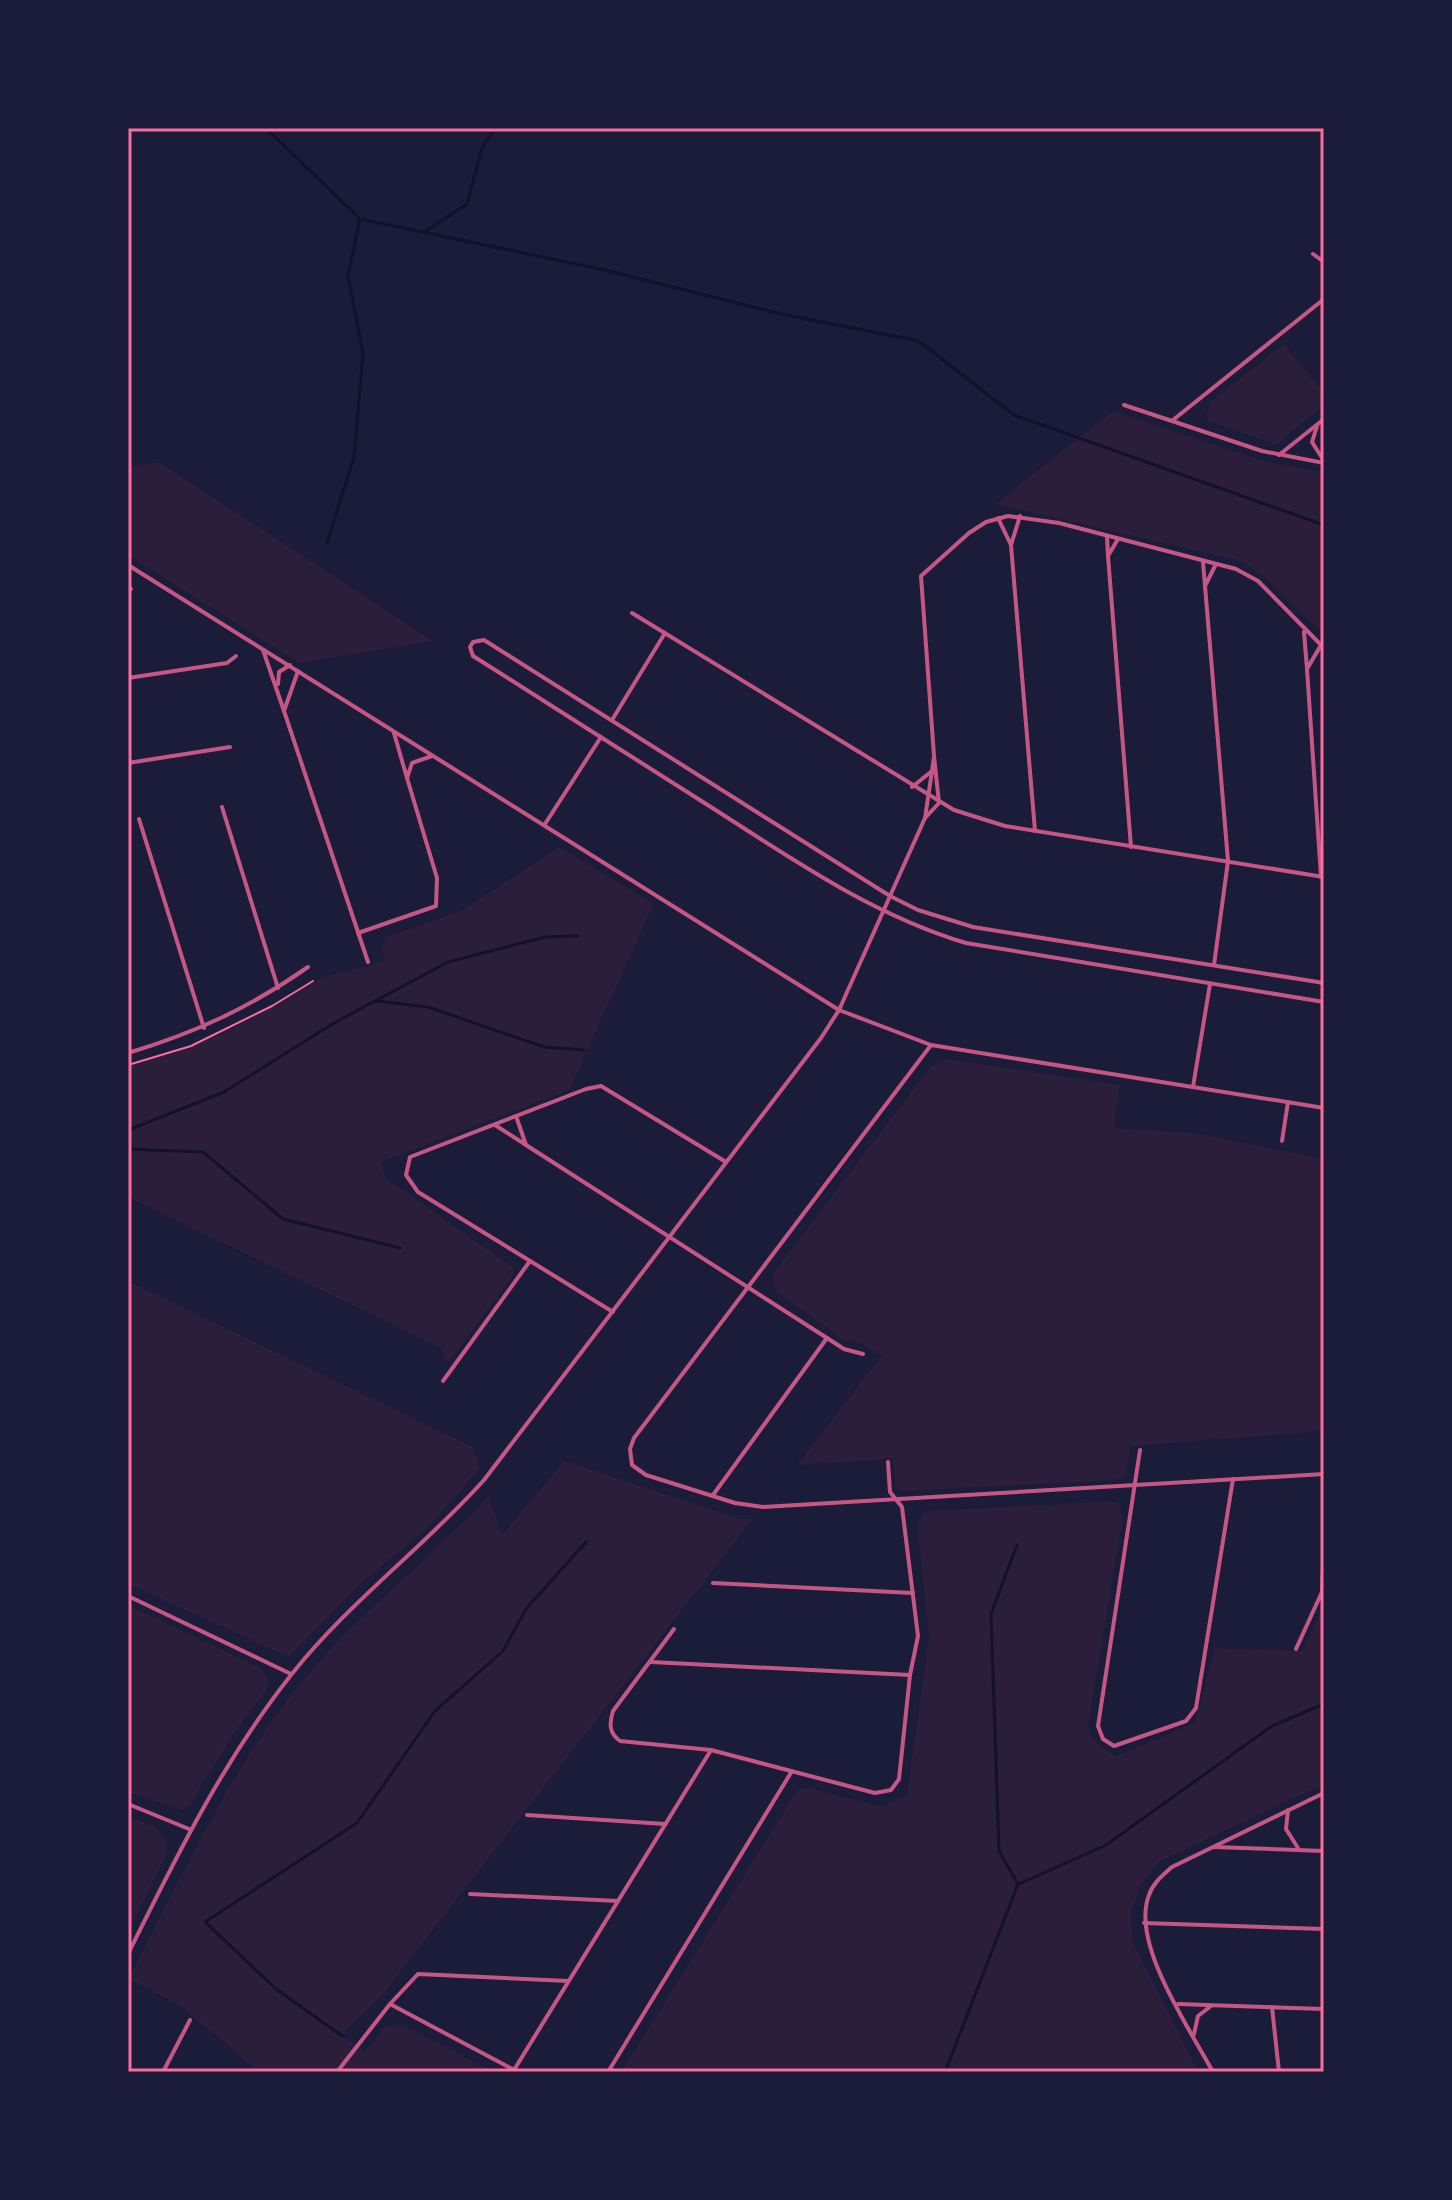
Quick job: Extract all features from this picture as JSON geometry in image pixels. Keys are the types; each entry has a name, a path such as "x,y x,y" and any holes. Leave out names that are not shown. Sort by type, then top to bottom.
{"street":[{"path":"1313,254 1324,262"},
{"path":"1172,420 1324,299"},
{"path":"1124,405 1279,455 1324,462"},
{"path":"1279,455 1324,419"},
{"path":"1318,424 1312,442 1324,462"},
{"path":"128,1954 189,1829 243,1741 291,1674 352,1608 448,1521 484,1480 671,1238 839,1010 925,818 939,803 920,581 924,570 969,533 1008,516 1107,536 1216,564 1249,574 1322,646 1307,669"},
{"path":"1011,545 1020,516"},
{"path":"998,518 1011,545 1035,831"},
{"path":"1107,536 1131,847"},
{"path":"1108,556 1118,539"},
{"path":"1203,562 1228,861 1214,965"},
{"path":"1205,586 1216,564"},
{"path":"128,565 839,1010 931,1045 1324,1108"},
{"path":"632,613 926,796 982,820 1323,877 1304,630"},
{"path":"612,721 665,633"},
{"path":"1324,983 973,927 918,910 890,896 484,640 473,642 470,647 473,656 882,913 966,943 1324,1002"},
{"path":"262,648 368,962"},
{"path":"128,678 227,663 236,656"},
{"path":"278,691 279,672 290,665"},
{"path":"284,711 298,671"},
{"path":"358,933 436,906 437,878 393,731"},
{"path":"545,824 601,737"},
{"path":"407,778 418,746"},
{"path":"128,763 230,747"},
{"path":"412,763 433,755"},
{"path":"925,818 934,756"},
{"path":"912,787 932,771"},
{"path":"222,807 278,988"},
{"path":"139,819 204,1028"},
{"path":"128,1053 204,1028 278,988 308,967"},
{"path":"1193,1087 1210,984"},
{"path":"931,1045 634,1438 630,1449 632,1465 646,1475 749,1507 1324,1474"},
{"path":"613,1312 418,1192 406,1175 407,1162 416,1153 601,1086 726,1162"},
{"path":"1282,1141 1288,1102"},
{"path":"516,1116 526,1145"},
{"path":"495,1125 844,1349 863,1354"},
{"path":"443,1381 530,1261"},
{"path":"712,1495 827,1338"},
{"path":"1140,1450 1098,1726 1103,1739 1114,1746 1186,1721 1196,1708 1233,1479"},
{"path":"674,1629 613,1711 610,1728 620,1741 711,1750 875,1793 891,1790 899,1779 910,1675 918,1636 902,1507 890,1492 888,1462"},
{"path":"1296,1649 1322,1592 1324,1537"},
{"path":"713,1583 913,1593"},
{"path":"128,1596 291,1674"},
{"path":"651,1662 910,1675"},
{"path":"390,2004 516,2071 711,1750"},
{"path":"608,2072 792,1771"},
{"path":"1213,2072 1150,1950 1144,1923 1149,1894 1157,1880 1172,1867 1324,1793"},
{"path":"128,1804 189,1829"},
{"path":"1288,1810 1289,1837 1299,1850"},
{"path":"527,1815 665,1824"},
{"path":"1214,1847 1324,1851"},
{"path":"470,1894 618,1901"},
{"path":"1144,1923 1324,1929"},
{"path":"337,2072 390,2004 418,1974 569,1981"},
{"path":"1177,2004 1324,2009"},
{"path":"1194,2036 1198,2016 1213,2005"},
{"path":"1272,2007 1279,2072"},
{"path":"163,2072 190,2020"}],"path":[{"path":"128,1065 191,1046 272,1006 313,981"}],"shaded area":[{"path":"1284,344 1324,393 1324,405 1276,445 1209,421 1206,415 1211,401"},
{"path":"1113,411 1267,462 1324,472 1324,634 1263,576 1241,561 996,504"},
{"path":"159,462 433,641 299,663 128,555 128,467"},
{"path":"559,847 654,904 569,1090 381,1162 386,1178 514,1268 514,1274 447,1365 441,1348 128,1197 128,1067 223,1034 321,978 385,961 381,951 386,937 461,911"},
{"path":"947,1059 1120,1085 1114,1128 1194,1133 1324,1159 1324,1431 1131,1446 1126,1475 1116,1480 902,1491 896,1486 893,1459 797,1465 891,1343 881,1355 850,1338 845,1341 778,1293 772,1282 774,1272 931,1066"},
{"path":"128,1281 473,1447 480,1468 432,1524 365,1580 289,1657 128,1584"},
{"path":"564,1461 739,1519 753,1519 380,1998 342,2035 365,2052 384,2027 401,2024 493,2072 259,2072 181,2006 129,1979 220,1803 261,1736 307,1675 357,1622 489,1496 502,1535"},
{"path":"1112,1501 1119,1504 1123,1518 1088,1726 1095,1741 1117,1756 1195,1723 1215,1648 1303,1651 1324,1603 1324,1784 1160,1861 1141,1885 1131,1913 1133,1944 1199,2072 621,2072 798,1789 808,1788 883,1807 907,1795 929,1637 917,1527 922,1514 930,1511"},
{"path":"128,1605 260,1668 269,1680 268,1688 233,1735 190,1805 182,1810 128,1792"},
{"path":"128,1818 154,1827 163,1837 168,1851 128,1933"}],"waterway":[{"path":"266,128 360,219 605,270 781,314 919,341 1014,415 1324,525"},
{"path":"426,231 467,204 482,148 495,128"},
{"path":"327,543 354,457 363,353 348,276 360,219"},
{"path":"128,1130 224,1092 334,1023 448,962 545,937 578,936"},
{"path":"376,1001 428,1007 544,1047 584,1050"},
{"path":"128,1149 203,1152 283,1219 400,1248"},
{"path":"342,2036 276,1989 205,1922 357,1823 435,1711 503,1651 526,1609 586,1542"},
{"path":"945,2072 1018,1884 999,1851 991,1614 1017,1545"},
{"path":"1019,1884 1106,1845 1272,1726 1324,1704"}]}
